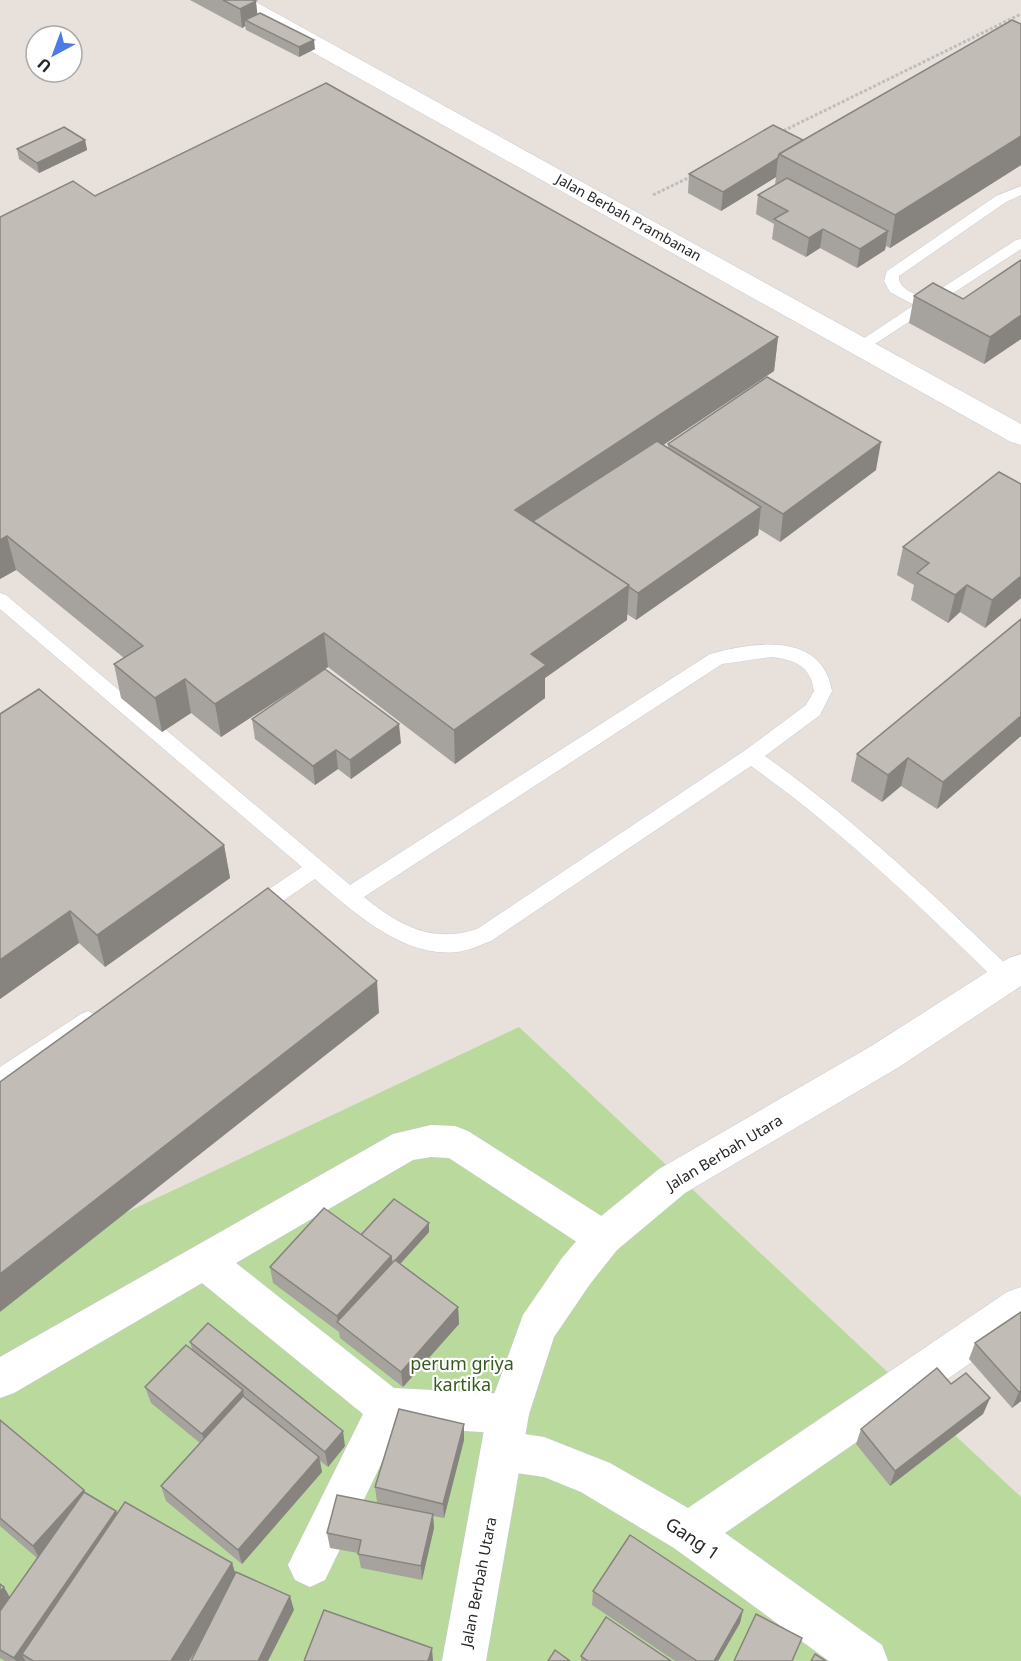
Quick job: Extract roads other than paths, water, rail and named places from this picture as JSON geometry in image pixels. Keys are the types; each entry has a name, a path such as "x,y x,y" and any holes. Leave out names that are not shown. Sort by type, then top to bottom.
{"street":[{"name":"Jalan Berbah Prambanan","path":"236,0 862,346 1017,429"},
{"name":"Jalan Berbah Utara","path":"464,1661 505,1432 537,1328 576,1271 603,1238 672,1181 886,1056 1014,972"},
{"path":"0,1378 406,1145 431,1141 455,1142 603,1238"},
{"path":"205,1262 386,1407 374,1440 310,1565"},
{"path":"688,1533 1021,1305"},
{"name":"Gang 1","path":"386,1407 505,1432 544,1457 596,1477 688,1533 866,1661"}],"lane":[{"path":"925,305 895,289 891,281 892,273 1000,199 1021,190"},
{"path":"862,346 1021,243"},
{"path":"0,599 316,868 349,896 383,924 419,939 453,944 484,935 751,756 813,710 823,691 819,673 808,663 789,653 761,650 739,652 716,659 349,896"},
{"path":"751,756 806,795 942,915 1014,972"},
{"path":"237,921 316,868"},
{"path":"0,1078 99,1012"}],"park label":[{"name":"perum griya kartika","path":"462,1373"}]}
